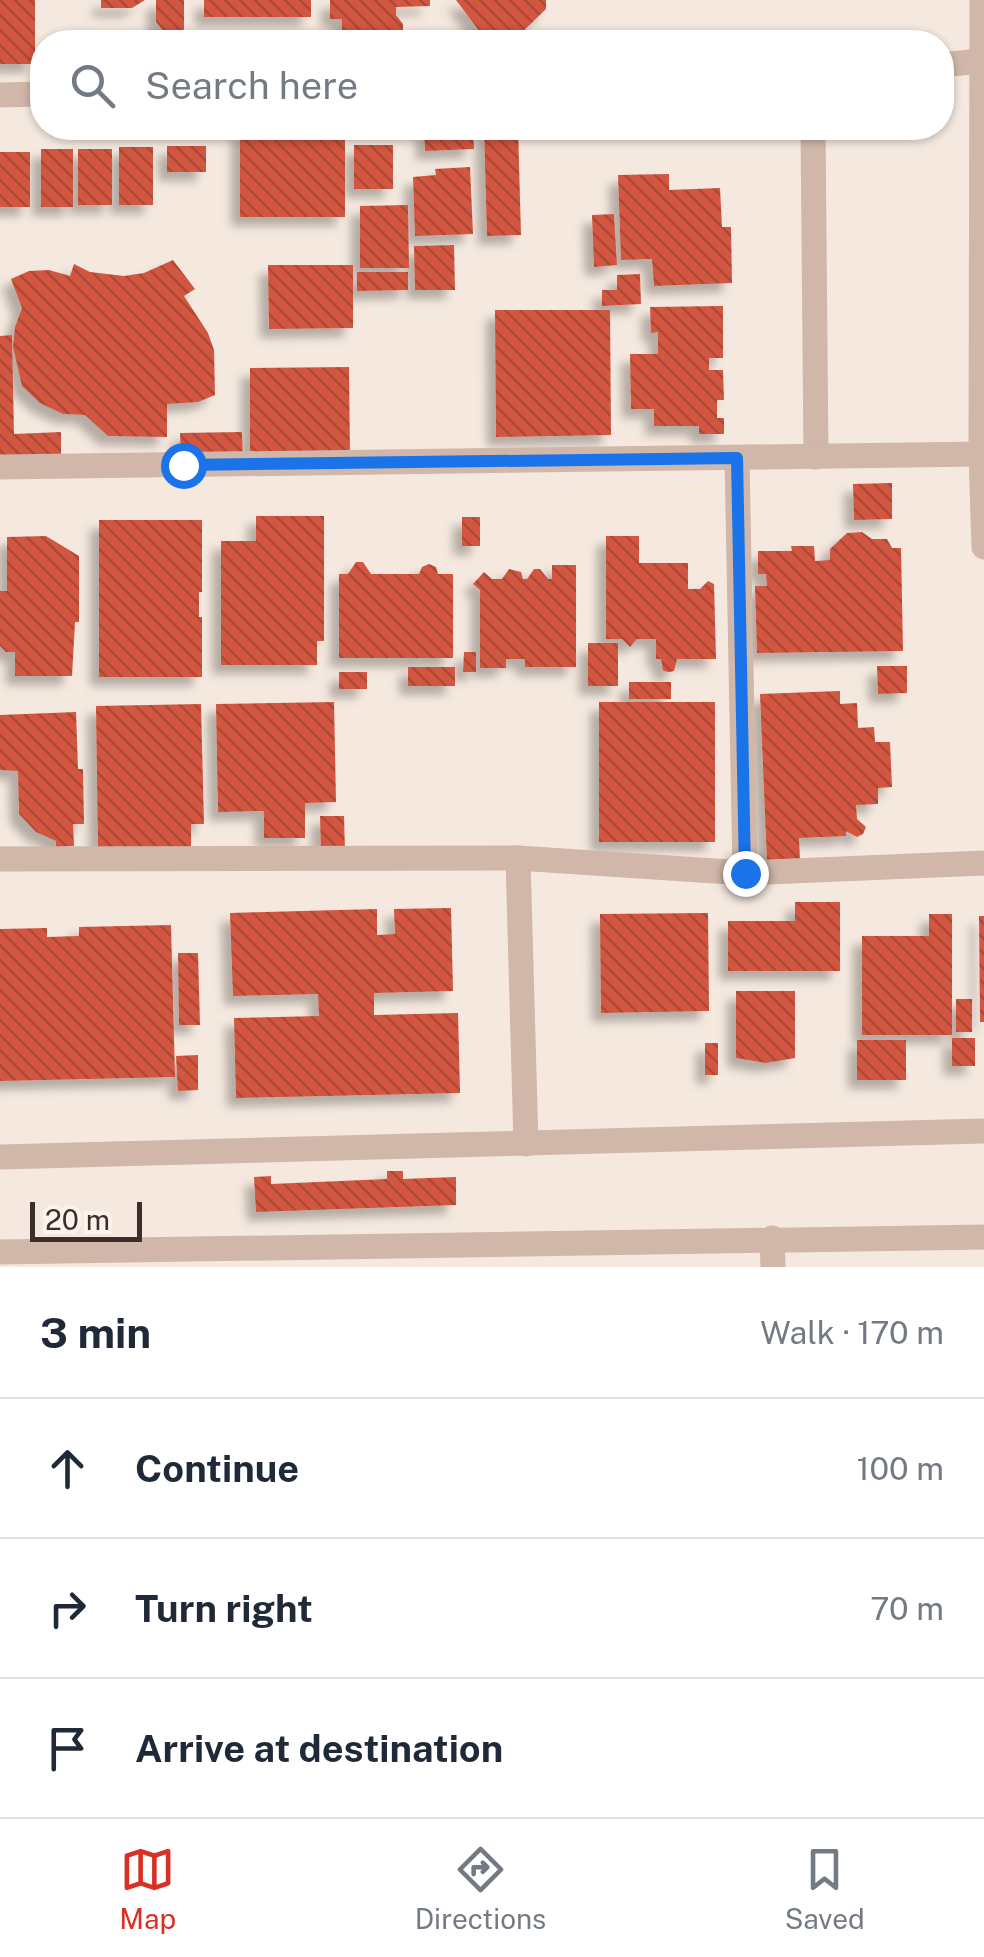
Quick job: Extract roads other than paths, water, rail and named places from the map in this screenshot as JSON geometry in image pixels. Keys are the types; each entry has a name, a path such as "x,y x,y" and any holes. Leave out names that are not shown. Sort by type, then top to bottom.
{"street":[{"path":"982,0 984,547"},
{"path":"954,64 980,61"},
{"path":"0,95 30,94"},
{"path":"813,140 816,457"},
{"path":"0,467 981,454"},
{"path":"737,458 745,873"},
{"path":"518,858 526,1144"},
{"path":"0,859 518,858 745,873 984,863"},
{"path":"0,1156 984,1131"},
{"path":"7,1257 300,1258 772,1238 984,1237"},
{"path":"772,1238 773,1267"}]}
